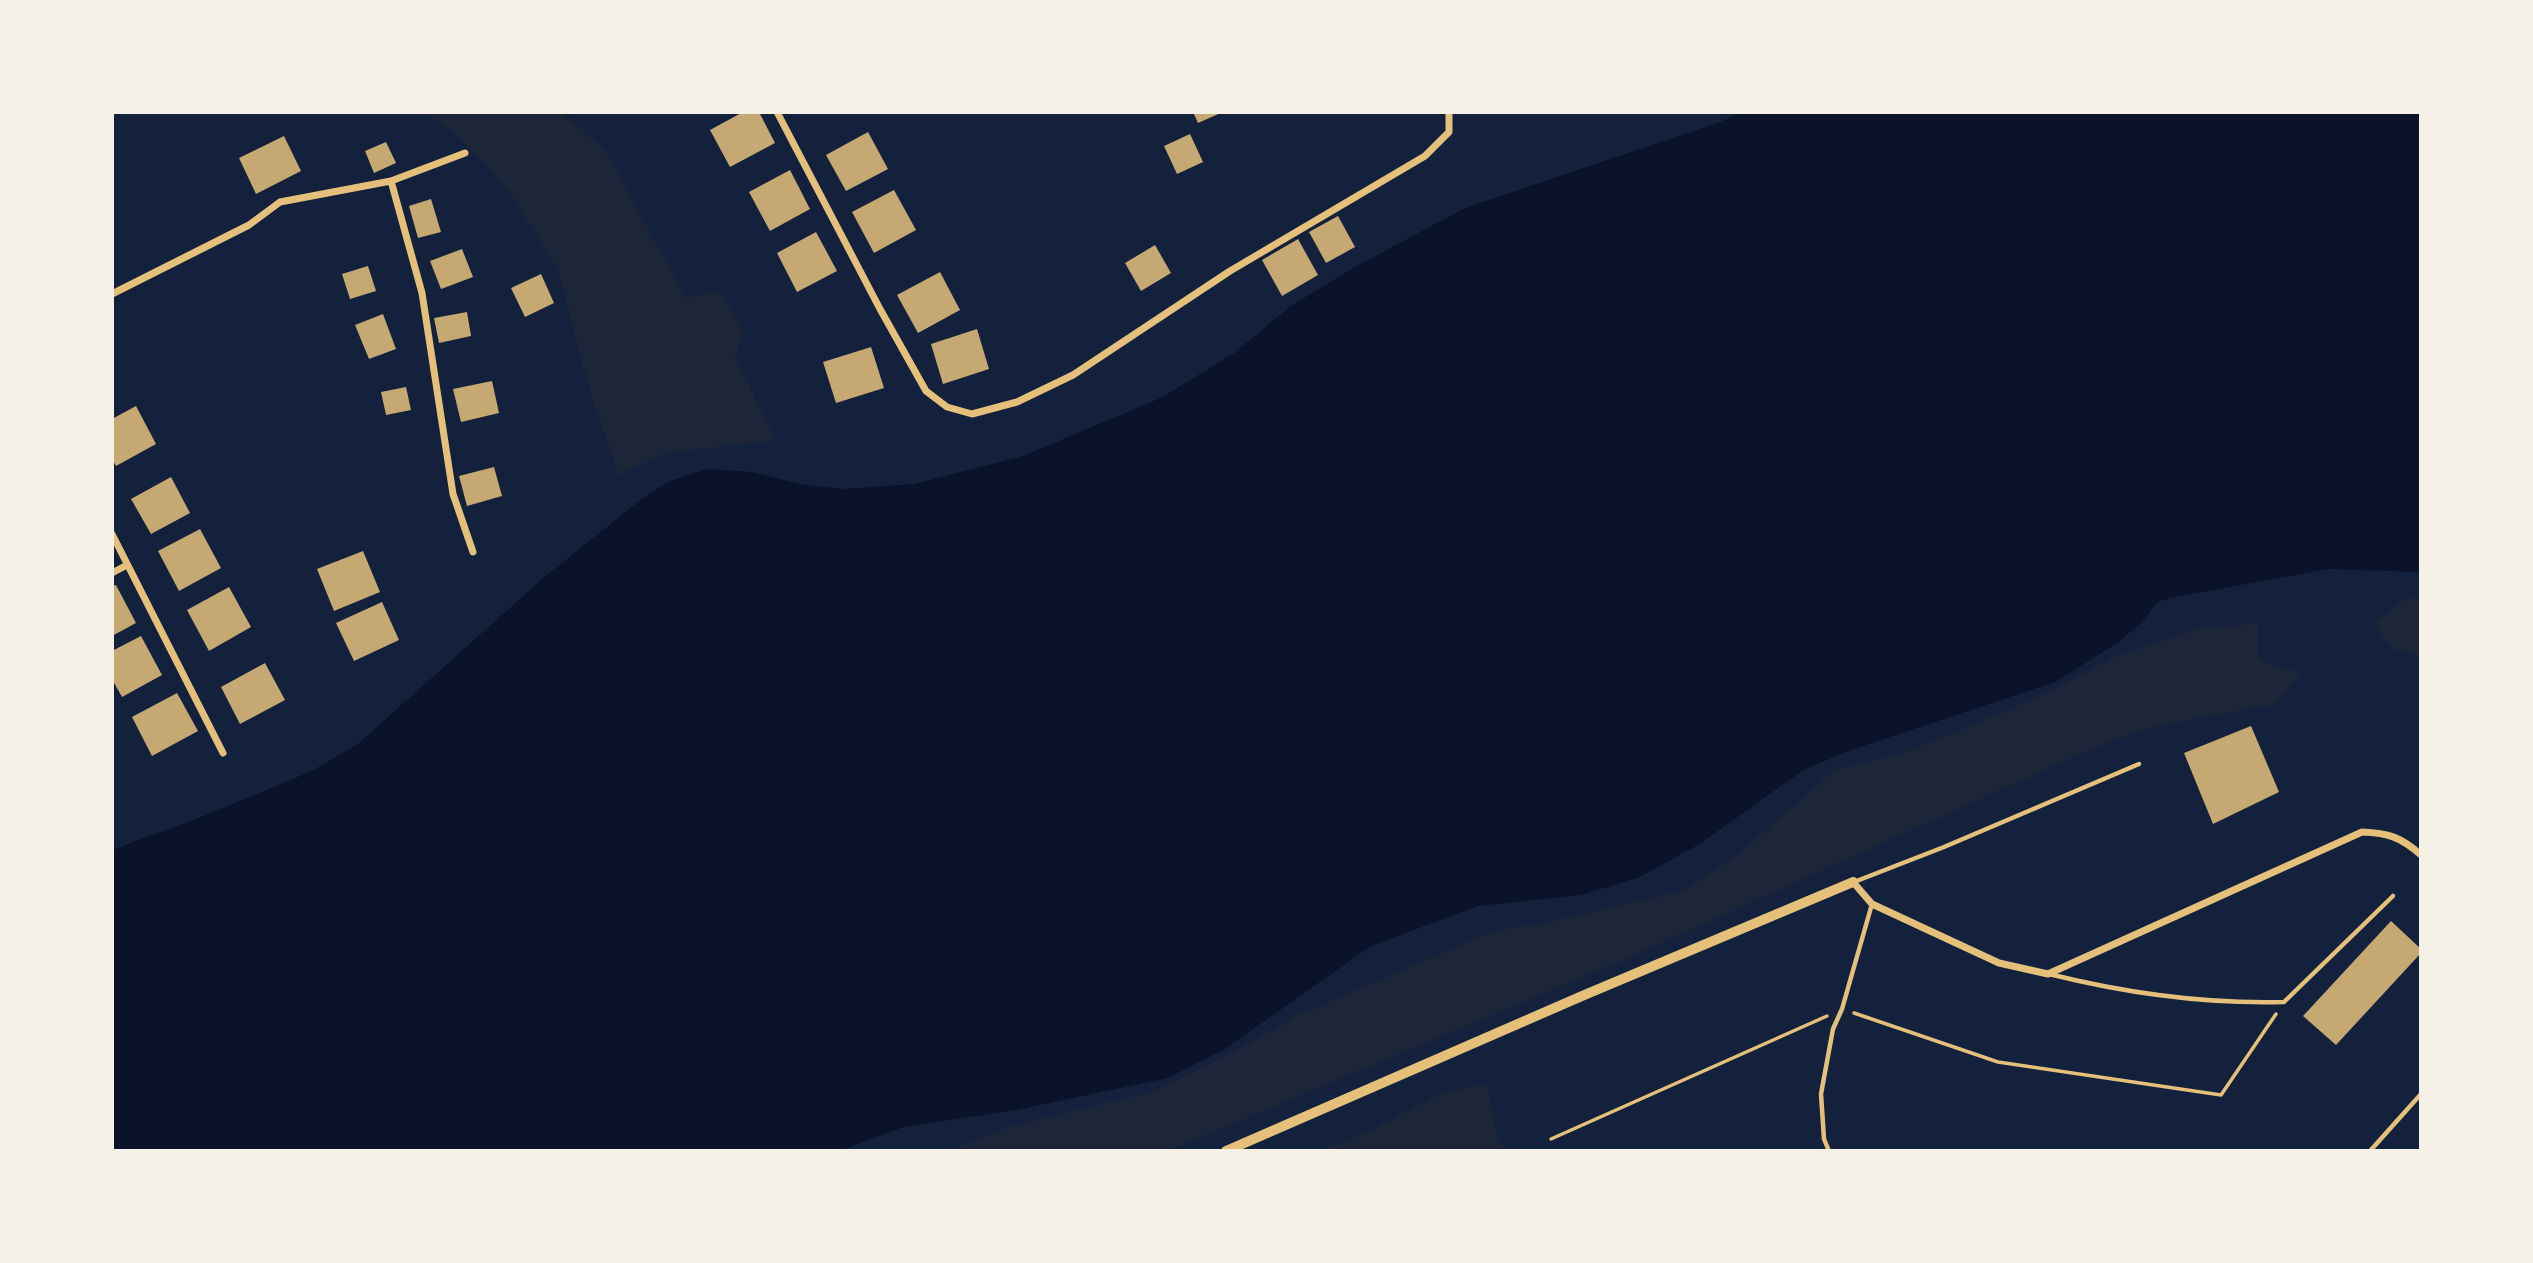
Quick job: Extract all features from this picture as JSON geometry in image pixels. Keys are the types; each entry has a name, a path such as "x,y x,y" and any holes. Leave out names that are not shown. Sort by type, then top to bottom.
{"street":[{"path":"777,112 926,391 947,407 972,414 1017,402 1073,375 1230,271 1425,156 1449,132 1448,112"},
{"path":"112,294 249,225 280,202 391,181 465,153"},
{"path":"391,181 422,293 453,494 473,552"},
{"path":"112,534 223,753"},
{"path":"112,573 128,565"},
{"path":"1226,1151 1853,882 1872,904 1999,962 2048,974 2362,832 2389,833 2412,846 2421,855"}],"lane":[{"path":"1853,882 1944,847 2139,764"},
{"path":"2048,974 2092,985 2235,1003 2284,1002 2393,896"},
{"path":"1829,1151 1824,1139 1821,1094 1833,1029 1842,1009 1872,904"},
{"path":"2370,1151 2421,1094"}],"path":[{"path":"1551,1139 1842,1009 1998,1062 2221,1095 2284,1002"}],"shaded area":[{"path":"424,112 559,112 605,150 686,298 719,291 744,331 735,355 775,441 669,452 619,475 590,392 558,269 505,186 449,128"},
{"path":"1743,112 2421,112 2421,572 2328,569 2158,602 2140,624 2117,643 2055,682 1854,749 1805,769 1698,845 1640,877 1581,895 1478,906 1371,946 1226,1048 1168,1078 1016,1110 903,1127 840,1151 112,1151 112,850 204,816 312,771 359,743 541,580 639,501 667,482 707,469 751,472 805,485 844,489 914,484 1023,456 1163,397 1234,353 1291,306 1355,267 1465,208"},
{"path":"2421,597 2421,657 2391,648 2374,623 2405,598"},
{"path":"2258,623 2259,660 2301,673 2275,704 2143,729 2076,756 1626,959 1168,1151 949,1151 1006,1128 1151,1092 1228,1055 1301,1014 1493,931 1550,922 1683,891 1731,860 1835,770 1908,751 1971,726 2050,692 2112,658 2197,629"},
{"path":"1487,1084 1498,1142 1516,1151 1321,1151 1375,1128 1439,1094"}],"building":[{"path":"743,112 759,112 775,143 730,167 710,130"},
{"path":"1193,112 1223,112 1198,123"},
{"path":"868,132 888,169 846,191 826,155"},
{"path":"1190,134 1203,162 1177,174 1164,146"},
{"path":"284,136 301,171 256,194 239,158"},
{"path":"386,142 396,163 374,173 365,151"},
{"path":"790,170 810,209 770,231 749,192"},
{"path":"894,190 916,230 874,253 852,212"},
{"path":"431,199 441,232 418,238 409,206"},
{"path":"1338,216 1355,247 1326,263 1309,232"},
{"path":"816,232 837,271 797,292 777,253"},
{"path":"1298,239 1318,275 1282,296 1262,260"},
{"path":"1155,245 1171,273 1141,291 1125,263"},
{"path":"462,249 473,277 441,289 430,261"},
{"path":"368,266 376,291 350,299 342,274"},
{"path":"940,272 960,310 918,333 897,295"},
{"path":"541,274 554,303 525,317 511,288"},
{"path":"467,312 471,336 439,343 434,318"},
{"path":"383,314 396,349 369,359 355,325"},
{"path":"977,329 989,369 943,384 931,344"},
{"path":"871,347 884,388 836,403 823,362"},
{"path":"492,381 499,413 461,422 453,389"},
{"path":"406,387 411,410 386,415 381,392"},
{"path":"136,406 156,444 116,466 112,459 112,419"},
{"path":"494,467 502,496 467,506 459,476"},
{"path":"171,477 190,513 151,534 131,499"},
{"path":"200,529 221,568 179,591 158,551"},
{"path":"363,551 380,592 334,611 317,569"},
{"path":"116,585 136,623 112,636 112,586"},
{"path":"229,587 251,627 209,651 187,610"},
{"path":"382,602 399,640 354,661 336,623"},
{"path":"141,636 162,675 122,697 112,679 112,651"},
{"path":"265,663 285,700 240,724 221,687"},
{"path":"177,693 198,731 152,756 132,717"},
{"path":"2251,726 2279,792 2213,824 2184,753"},
{"path":"2391,921 2421,949 2421,953 2336,1045 2303,1016"}]}
